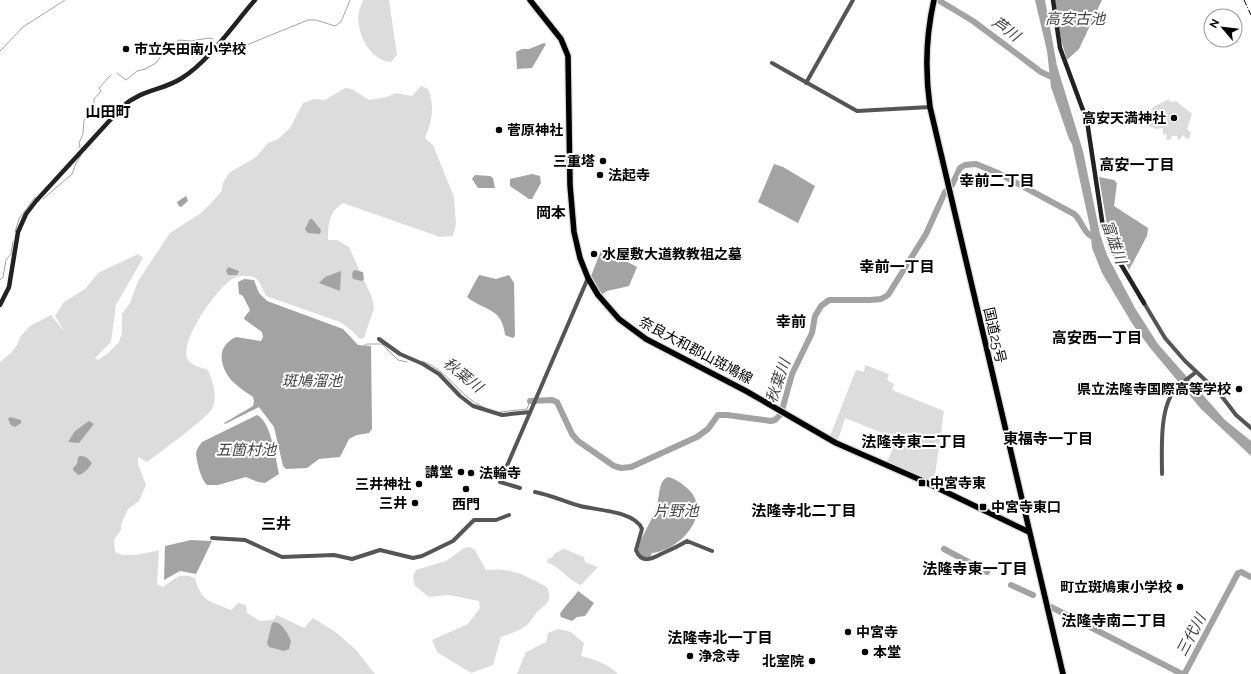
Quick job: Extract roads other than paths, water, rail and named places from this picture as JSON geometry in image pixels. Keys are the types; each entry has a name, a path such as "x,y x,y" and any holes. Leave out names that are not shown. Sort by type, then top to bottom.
{"main road":[{"path":"0,305 10,283 20,226 36,201 122,107 139,95 173,83 194,70 255,0"},
{"name":"奈良大和郡山斑鳩線","path":"530,0 561,39 568,56 572,212 578,254 588,278 598,295 619,319 641,336 785,412 836,443 923,481 1017,528 1029,532"},
{"path":"1053,0 1060,48 1085,122 1103,227 1113,251 1144,303"},
{"name":"国道25号","path":"934,1 927,57 930,108 1062,674"}],"street":[{"path":"806,82 853,0"},
{"path":"772,63 857,111 930,108"},
{"path":"520,488 500,482 588,278"},
{"path":"1144,303 1165,338 1195,373 1220,394 1236,414 1251,428"},
{"path":"379,339 400,354 423,364 439,374 460,396 473,406 502,415 530,412"},
{"path":"1162,474 1163,432 1169,399 1178,386 1195,373"},
{"path":"535,492 580,506 604,509 637,522 642,529 636,550 639,557 645,560 653,559 687,541 712,551"},
{"path":"212,538 245,540 282,558 334,555 352,559 380,550 413,558 422,556 449,543 474,520 496,520 509,515"}],"water":[{"path":"1035,0 1045,0 1057,66 1083,151 1100,234 1107,255 1135,308 1158,344 1225,420 1251,441 1251,456 1201,409 1151,349 1133,325 1102,273 1092,248 1090,227 1072,144 1051,87 1047,51"},
{"name":"高安古池","path":"1055,0 1102,0 1079,49 1067,60 1061,40"},
{"path":"544,43 546,44 532,68 517,69 516,52"},
{"path":"774,164 783,167 815,186 798,223 758,202"},
{"path":"532,174 540,176 541,183 532,199 529,199 510,186 510,179"},
{"path":"475,175 490,176 493,178 495,188 478,188 472,179"},
{"path":"1099,177 1114,180 1117,183 1114,206 1148,228 1147,236 1129,270 1107,225"},
{"path":"186,196 188,201 181,207 179,206 177,202"},
{"path":"310,219 312,219 321,230 320,234 308,233 305,229"},
{"path":"602,248 637,267 629,286 607,291 601,295 591,276"},
{"path":"228,267 239,271 237,275 228,275 226,271"},
{"path":"354,270 363,272 364,279 362,281 353,279 352,274"},
{"path":"341,271 340,291 319,283 325,277"},
{"path":"479,275 496,279 509,275 514,283 515,336 513,338 505,335 500,319 496,314 473,302 467,297"},
{"name":"斑鳩溜池","path":"244,279 254,280 259,293 267,301 343,329 358,345 371,346 372,429 369,433 357,435 349,439 340,457 319,459 307,468 286,469 283,466 274,427 259,407 225,424 224,423 253,406 254,401 253,397 232,381 224,369 222,357 225,346 236,337 261,341 263,337 262,332 244,319 250,310 243,296 239,294 238,282"},
{"name":"五箇村池","path":"257,415 266,425 269,433 279,474 265,483 246,477 218,485 207,485 201,475 196,454 202,442"},
{"path":"10,417 21,420 21,423 15,427 11,425 8,419"},
{"path":"89,421 94,424 79,443 68,442 75,431"},
{"path":"78,457 86,457 92,463 86,470 78,475 73,468 77,464"},
{"name":"片野池","path":"668,477 683,484 695,498 697,508 696,519 683,538 663,551 652,553 650,558 642,557 638,551 644,533 653,517 662,482"},
{"path":"191,540 212,541 196,574 180,571 164,580 165,546"},
{"path":"578,591 594,603 585,616 577,617 572,621 561,617 560,614"},
{"path":"275,622 283,627 288,635 291,641 289,649 284,651 269,647 267,643 272,623"}],"waterway":[{"path":"0,51 23,27 65,0"},
{"path":"225,41 244,46 308,20 316,20 335,26 341,22 350,0"},
{"name":"芦川","path":"938,0 973,21 1041,72 1056,79"},
{"path":"117,73 126,80 137,71 145,69 156,63 165,50 179,40 191,41 209,38 213,39"},
{"path":"80,148 79,143 83,134 84,120 94,109 94,99 101,91 99,88 111,75"},
{"path":"43,199 72,174 76,163 81,156"},
{"name":"秋葉川","path":"530,401 552,400 557,402 572,434 578,441 614,466 621,468 631,467 697,437 708,429 718,415 771,421 775,420 781,414 792,374 812,333 815,316 821,306 829,300 870,300 881,299 888,295 926,234 945,192 952,185 960,168 965,165 976,164 998,173 1074,214 1088,234 1095,237"},
{"path":"15,232 19,219 35,197"},
{"path":"0,280 3,277 6,260 11,254 13,241"},
{"name":"秋葉川","path":"364,346 367,344 382,344 398,360 407,362"},
{"name":"秋葉川","path":"422,361 431,365 447,377 460,391 485,408"},
{"name":"秋葉川","path":"500,412 527,409 530,401"},
{"path":"944,549 987,572"},
{"name":"三代川","path":"1051,607 1182,674 1185,673 1238,573 1241,572 1251,577"},
{"path":"1011,585 1033,595"}],"railway":[{"path":"1244,0 1251,15"}],"place":[{"name":"市立矢田南小学校","path":"126,49"},
{"name":"高安天満神社","path":"1174,118"},
{"name":"菅原神社","path":"499,130"},
{"name":"三重塔","path":"603,161"},
{"name":"法起寺","path":"600,175"},
{"name":"水屋敷大道教教祖之墓","path":"594,254"},
{"name":"県立法隆寺国際高等学校","path":"1239,389"},
{"name":"講堂","path":"461,472"},
{"name":"法輪寺","path":"471,473"},
{"name":"中宮寺東","path":"922,483"},
{"name":"三井神社","path":"419,484"},
{"name":"西門","path":"466,489"},
{"name":"三井","path":"415,503"},
{"name":"中宮寺東口","path":"983,507"},
{"name":"町立斑鳩東小学校","path":"1180,587"},
{"name":"中宮寺","path":"848,632"},
{"name":"本堂","path":"865,652"},
{"name":"浄念寺","path":"690,656"},
{"name":"北室院","path":"812,661"}],"district":[{"name":"山田町","path":"108,112"},
{"name":"高安一丁目","path":"1137,165"},
{"name":"幸前二丁目","path":"997,181"},
{"name":"岡本","path":"551,213"},
{"name":"幸前一丁目","path":"897,267"},
{"name":"幸前","path":"791,322"},
{"name":"高安西一丁目","path":"1097,338"},
{"name":"東福寺一丁目","path":"1048,439"},
{"name":"法隆寺東二丁目","path":"914,442"},
{"name":"法隆寺北二丁目","path":"804,511"},
{"name":"三井","path":"276,524"},
{"name":"法隆寺東一丁目","path":"975,569"},
{"name":"法隆寺南二丁目","path":"1114,621"},
{"name":"法隆寺北一丁目","path":"720,638"}],"water label":[{"name":"富雄川","path":"1114,242"}]}
